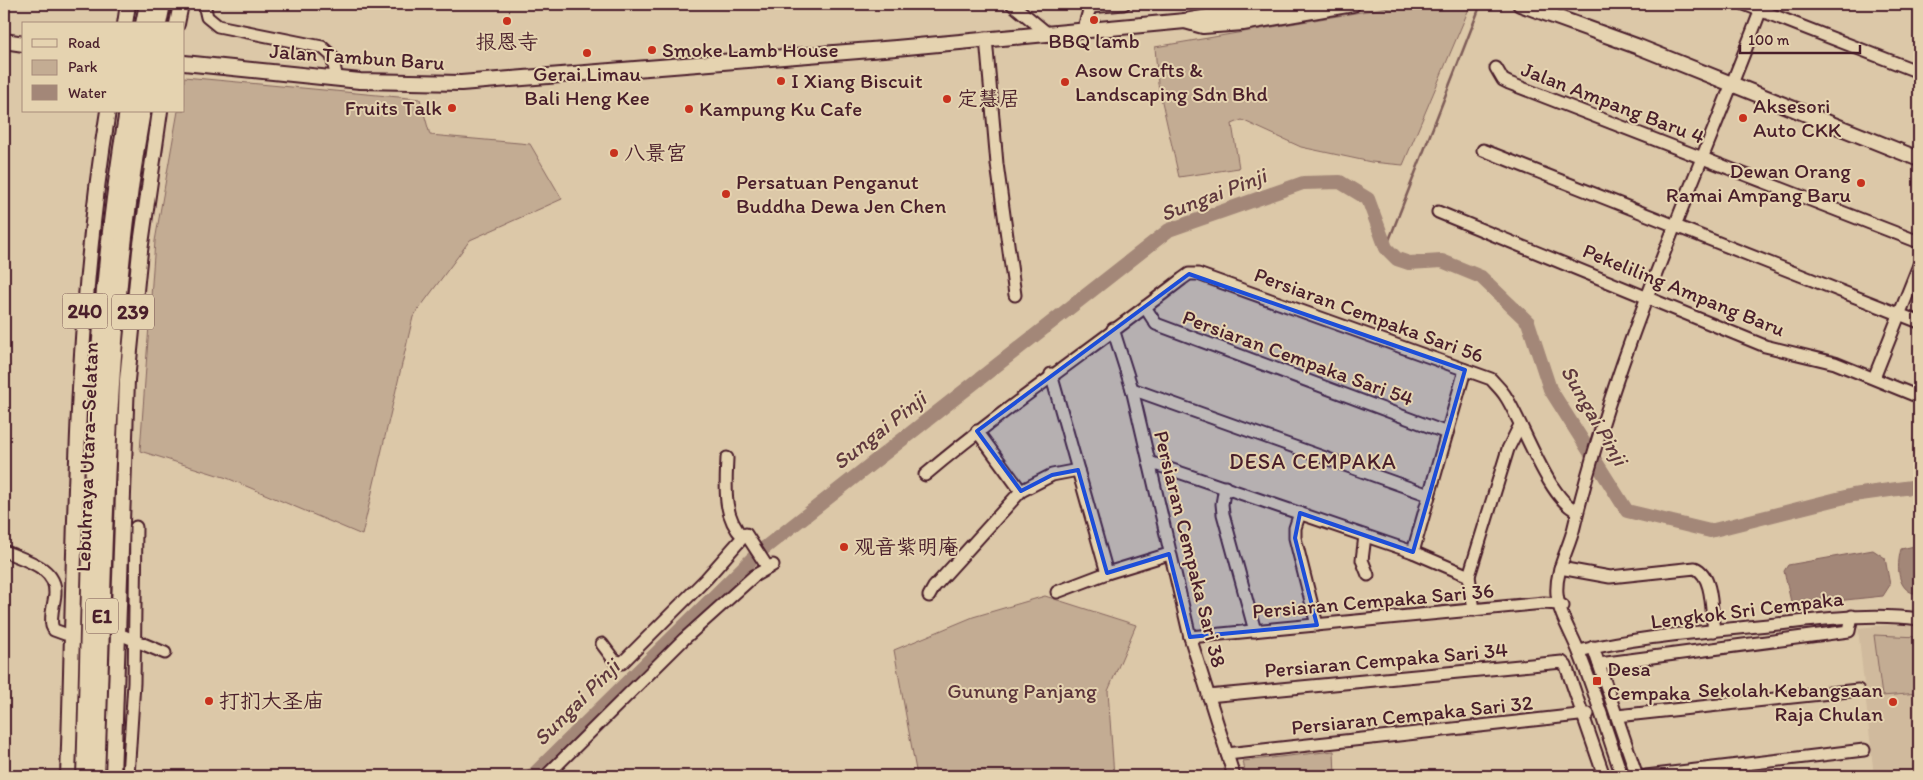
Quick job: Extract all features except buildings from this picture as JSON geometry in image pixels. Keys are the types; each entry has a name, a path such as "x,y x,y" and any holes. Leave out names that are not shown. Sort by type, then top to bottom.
{"highway":[{"path":"144,22 148,4"},
{"path":"158,22 162,4"},
{"name":"Lebuhraya Utara–Selatan","path":"85,776 99,360 109,246 128,112"},
{"name":"Lebuhraya Utara–Selatan","path":"96,776 112,344 127,205 142,112"}],"main road":[{"path":"124,22 128,4"},
{"path":"177,22 181,4"},
{"name":"Jalan Tambun Baru","path":"188,63 337,79 392,83 461,83 1083,31 1186,21 1284,4"},
{"name":"Jalan Tambun Baru","path":"1186,21 1203,26 1243,23 1353,4"},
{"path":"1520,4 1732,84 1919,159"},
{"path":"4,42 22,44"},
{"name":"240","path":"68,776 82,340 97,192 108,112"},
{"name":"239","path":"113,776 127,380 140,251 160,112"}],"street":[{"path":"204,4 207,17 218,26 322,47 332,56 337,79"},
{"path":"1012,4 1047,33"},
{"path":"1083,31 1090,5 1124,4"},
{"path":"1209,16 1220,4"},
{"path":"1230,4 1252,10"},
{"path":"1744,4 1761,7 1919,72"},
{"path":"1577,646 1564,591 1565,571 1585,480 1609,402 1648,296 1761,7"},
{"path":"986,38 997,164 1015,295"},
{"name":"Jalan Ampang Baru 4","path":"1496,68 1503,80 1509,83 1919,242"},
{"path":"1482,150 1919,322"},
{"name":"Pekeliling Ampang Baru","path":"1438,212 1648,296 1765,346 1835,363 1919,397"},
{"path":"1874,378 1919,265"},
{"name":"Persiaran Cempaka Sari 56","path":"1145,307 1189,274 1198,274 1491,379 1506,397 1552,484 1571,508 1577,510"},
{"path":"925,474 1052,374 1145,307"},
{"name":"Persiaran Cempaka Sari 54","path":"1145,307 1156,324 1447,433"},
{"name":"Persiaran Cempaka Sari 38","path":"1113,330 1132,389 1169,554 1190,636 1234,776"},
{"path":"1413,552 1465,370"},
{"path":"1052,374 1107,573"},
{"path":"1132,389 1429,495"},
{"path":"1474,610 1470,576 1508,449 1520,425"},
{"path":"978,431 1021,491"},
{"path":"546,776 684,639 768,564 731,522 728,507 727,458"},
{"path":"1149,462 1413,552 1470,576"},
{"path":"929,596 934,587 1021,491 1052,475 1078,470"},
{"path":"1226,487 1222,504 1223,514 1254,631"},
{"path":"1300,513 1295,528 1295,538 1317,625"},
{"path":"128,776 130,637 136,527"},
{"path":"1365,536 1362,560 1368,575"},
{"path":"602,644 614,660 622,663 748,540"},
{"path":"4,551 43,568 52,578 55,593 52,626 54,630 65,634"},
{"path":"1057,592 1107,573 1169,554"},
{"path":"1565,571 1610,577 1696,568 1705,575 1714,631"},
{"path":"1565,571 1557,592 1559,604 1577,646 1622,776"},
{"name":"Persiaran Cempaka Sari 36","path":"1190,636 1544,603 1559,604"},
{"path":"1559,604 1569,614"},
{"name":"Lengkok Sri Cempaka","path":"1577,646 1593,647 1714,631 1852,616 1888,615 1919,619"},
{"path":"1599,664 1849,631 1852,616"},
{"path":"130,637 165,653"},
{"path":"1593,647 1637,776"},
{"name":"Persiaran Cempaka Sari 34","path":"1208,696 1562,662 1566,666 1582,715"},
{"path":"1617,716 1858,690"},
{"name":"Persiaran Cempaka Sari 32","path":"1227,754 1600,712"},
{"path":"1582,715 1604,776"},
{"path":"1646,776 1864,750"}],"highlighted area":[{"path":"1189,274 1465,370 1413,552 1300,513 1295,538 1317,625 1190,637 1169,554 1107,573 1078,470 1052,475 1021,491 977,431"}],"shaded area":[{"name":"Sekolah Kebangsaan Raja Chulan","path":"1887,625 1919,626 1919,776 1874,776 1858,628"}],"green space":[{"path":"1408,4 1471,4 1403,165 1371,162 1301,147 1242,120 1232,124 1239,168 1179,177 1158,84 1155,47"},
{"path":"185,77 420,99 430,135 530,144 562,199 470,240 413,317 362,535 227,478 140,451 155,241 178,112 185,112"},
{"name":"Gunung Panjang","path":"1045,596 1136,625 1108,691 1114,776 917,776 894,650 973,617"},
{"path":"1874,635 1919,637 1919,693 1882,696"},
{"path":"1334,751 1335,776 1246,776 1243,761"}],"water":[{"path":"1919,545 1919,594 1912,593 1902,584 1899,571 1899,556 1901,549"},
{"path":"1873,550 1885,558 1890,585 1883,596 1798,605 1791,602 1784,571 1788,565"}],"waterway":[{"path":"1386,248 1479,9"},
{"name":"Sungai Pinji","path":"532,776 758,553 1169,230 1303,183 1340,182 1368,199 1386,248 1397,259 1409,263 1442,261 1481,277 1528,322 1550,389 1627,511 1710,531 1853,495 1919,486"}],"place":[{"name":"BBQ lamb","path":"1094,20"},
{"name":"报恩寺","path":"507,21"},
{"name":"Smoke Lamb House","path":"652,50"},
{"name":"Gerai Limau Bali Heng Kee","path":"587,53"},
{"name":"I Xiang Biscuit","path":"781,81"},
{"name":"Asow Crafts & Landscaping Sdn Bhd","path":"1065,82"},
{"name":"定慧居","path":"947,99"},
{"name":"Fruits Talk","path":"452,108"},
{"name":"Kampung Ku Cafe","path":"689,109"},
{"name":"Aksesori Auto CKK","path":"1743,118"},
{"name":"八景宫","path":"614,153"},
{"name":"Dewan Orang Ramai Ampang Baru","path":"1861,183"},
{"name":"Persatuan Penganut Buddha Dewa Jen Chen","path":"726,194"},
{"name":"观音紫明庵","path":"844,547"},
{"name":"Desa Cempaka","path":"1597,681"},
{"name":"打扪大圣庙","path":"209,701"},
{"name":"Sekolah Kebangsaan Raja Chulan","path":"1893,702"}],"district":[{"name":"DESA CEMPAKA","path":"1313,461"}]}
